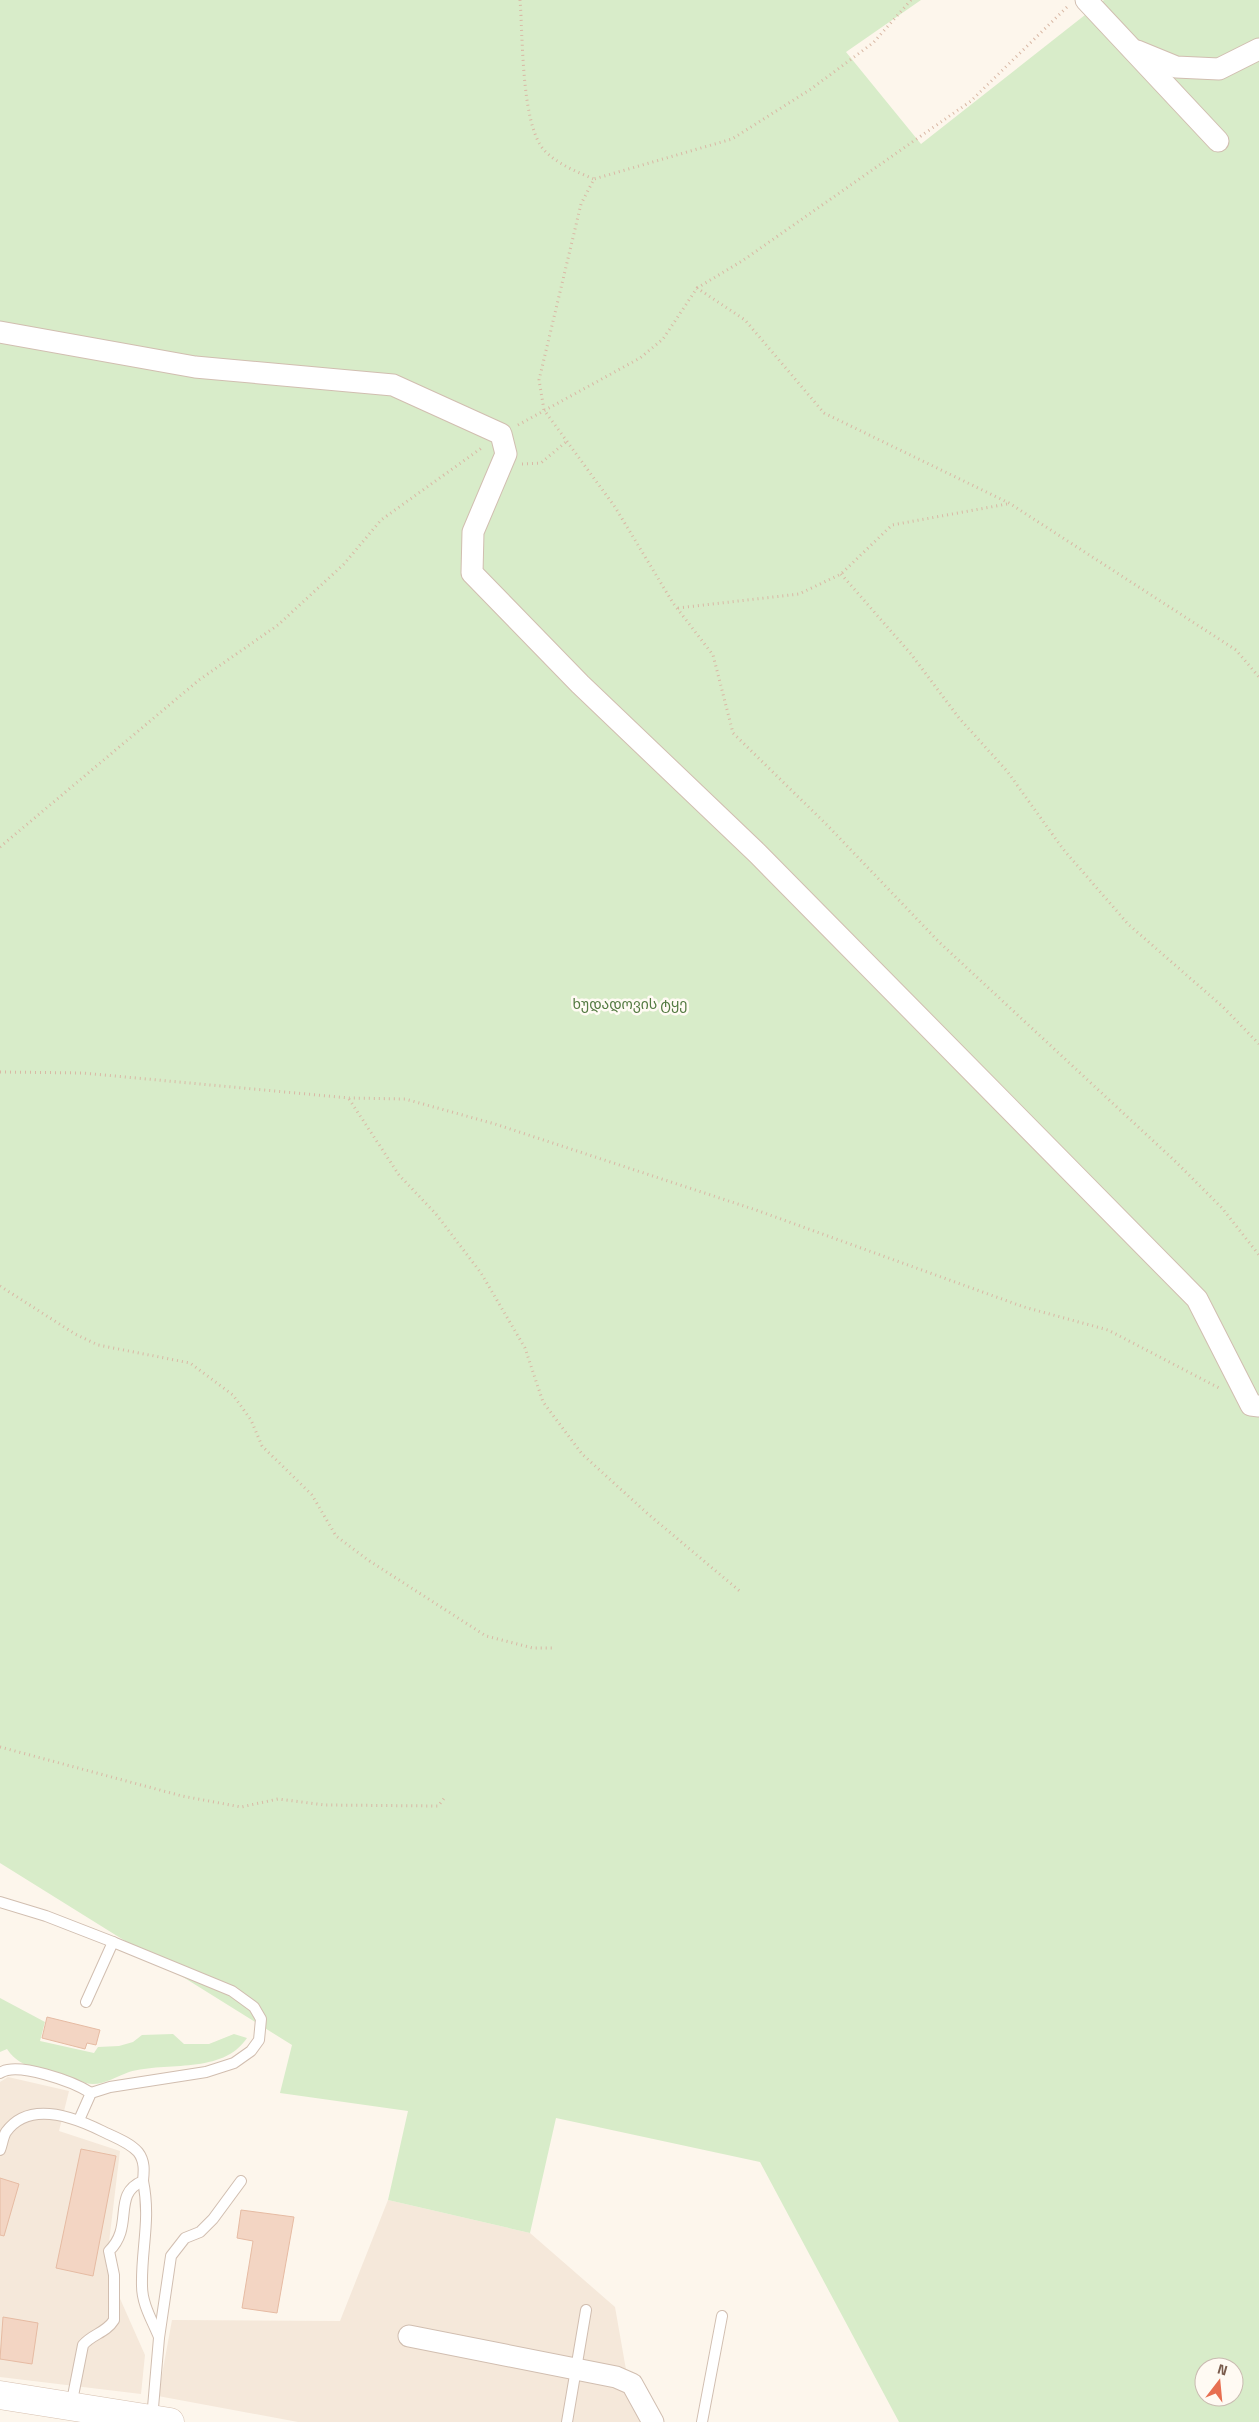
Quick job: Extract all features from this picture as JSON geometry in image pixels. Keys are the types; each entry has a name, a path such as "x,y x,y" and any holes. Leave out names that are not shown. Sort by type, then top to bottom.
{"street":[{"path":"1086,0 1218,141"},
{"path":"1131,49 1176,67 1219,69 1259,50"},
{"path":"0,332 195,367 393,386 503,444 473,532 472,573 580,684 758,854 1197,1299 1255,1405"},
{"path":"409,2336 616,2378 632,2384 653,2422"},
{"path":"0,2395 161,2420"}],"lane":[{"path":"0,1902 46,1916 114,1942 232,1991 254,2008 261,2019 259,2040 251,2050 234,2063 206,2072 110,2087 91,2093 78,2085 26,2070 10,2068 0,2073"},
{"path":"86,2002 114,1942"},
{"path":"80,2120 91,2093"},
{"path":"0,2150 6,2132 20,2119 35,2114 59,2115 80,2120 126,2142 139,2153 145,2167 143,2182 148,2204 142,2286 146,2307 159,2338"},
{"path":"161,2420 159,2338 171,2256 185,2238 200,2232 213,2219 241,2181"},
{"path":"71,2406 83,2345 89,2337 106,2330 114,2320 114,2275 109,2251 118,2242 123,2228 125,2199 132,2186 143,2182"},
{"path":"567,2422 586,2310"},
{"path":"702,2422 722,2316"}],"path":[{"path":"520,0 528,114 544,150 572,170 594,179 732,139 811,89 873,43 911,0"},
{"path":"0,847 199,680 278,625 344,564 381,520 503,444 544,410 640,358 663,339 697,288 742,261 971,101 1074,0"},
{"path":"594,179 581,204 539,380 544,410 615,507 677,608 713,655 733,733 828,826 939,942 1189,1175 1222,1208 1259,1254"},
{"path":"697,288 746,320 824,413 1009,504 1236,650 1259,677"},
{"path":"503,444 516,464 541,463 567,442"},
{"path":"677,608 799,594 842,574 892,525 1009,504"},
{"path":"842,574 911,654 959,718 1007,771 1063,849 1128,924 1222,1006 1259,1044"},
{"path":"0,1072 83,1072 349,1098 405,1099 496,1124 756,1210 1024,1307 1108,1330 1170,1364 1255,1405"},
{"path":"349,1098 398,1174 436,1214 482,1273 525,1348 543,1402 582,1454 648,1514 742,1592"},
{"path":"0,1286 75,1334 98,1345 190,1364 232,1395 251,1420 262,1446 312,1495 336,1536 342,1541 368,1560 486,1636 533,1648 553,1648"},
{"path":"0,1747 182,1796 241,1807 278,1799 325,1805 438,1806 446,1796"}],"shaded area":[{"path":"8,2077 69,2091 59,2131 120,2151 106,2267 145,2355 141,2394 0,2377 0,2082"},
{"path":"388,2200 530,2233 615,2307 631,2398 641,2422 298,2422 158,2396 172,2320 340,2321"}],"green space":[{"name":"ხუდადოვის ტყე","path":"0,0 921,0 846,52 921,144 1104,0 1259,0 1259,2422 899,2422 760,2162 556,2118 530,2233 388,2200 408,2111 280,2093 292,2045 0,1863"},
{"path":"0,1998 45,2022 40,2041 94,2053 98,2047 119,2046 133,2042 142,2035 173,2034 184,2044 209,2044 234,2034 247,2038 236,2050 209,2062 144,2069 129,2072 102,2083 89,2084 26,2065 7,2049 0,2052"}],"building":[{"path":"47,2017 100,2030 96,2045 87,2043 85,2049 42,2038"},
{"path":"81,2149 116,2156 93,2276 56,2268"},
{"path":"0,2178 19,2184 4,2236 0,2235"},
{"path":"241,2210 294,2217 277,2313 242,2308 253,2241 237,2238"},
{"path":"3,2317 38,2323 32,2364 0,2359"}]}
